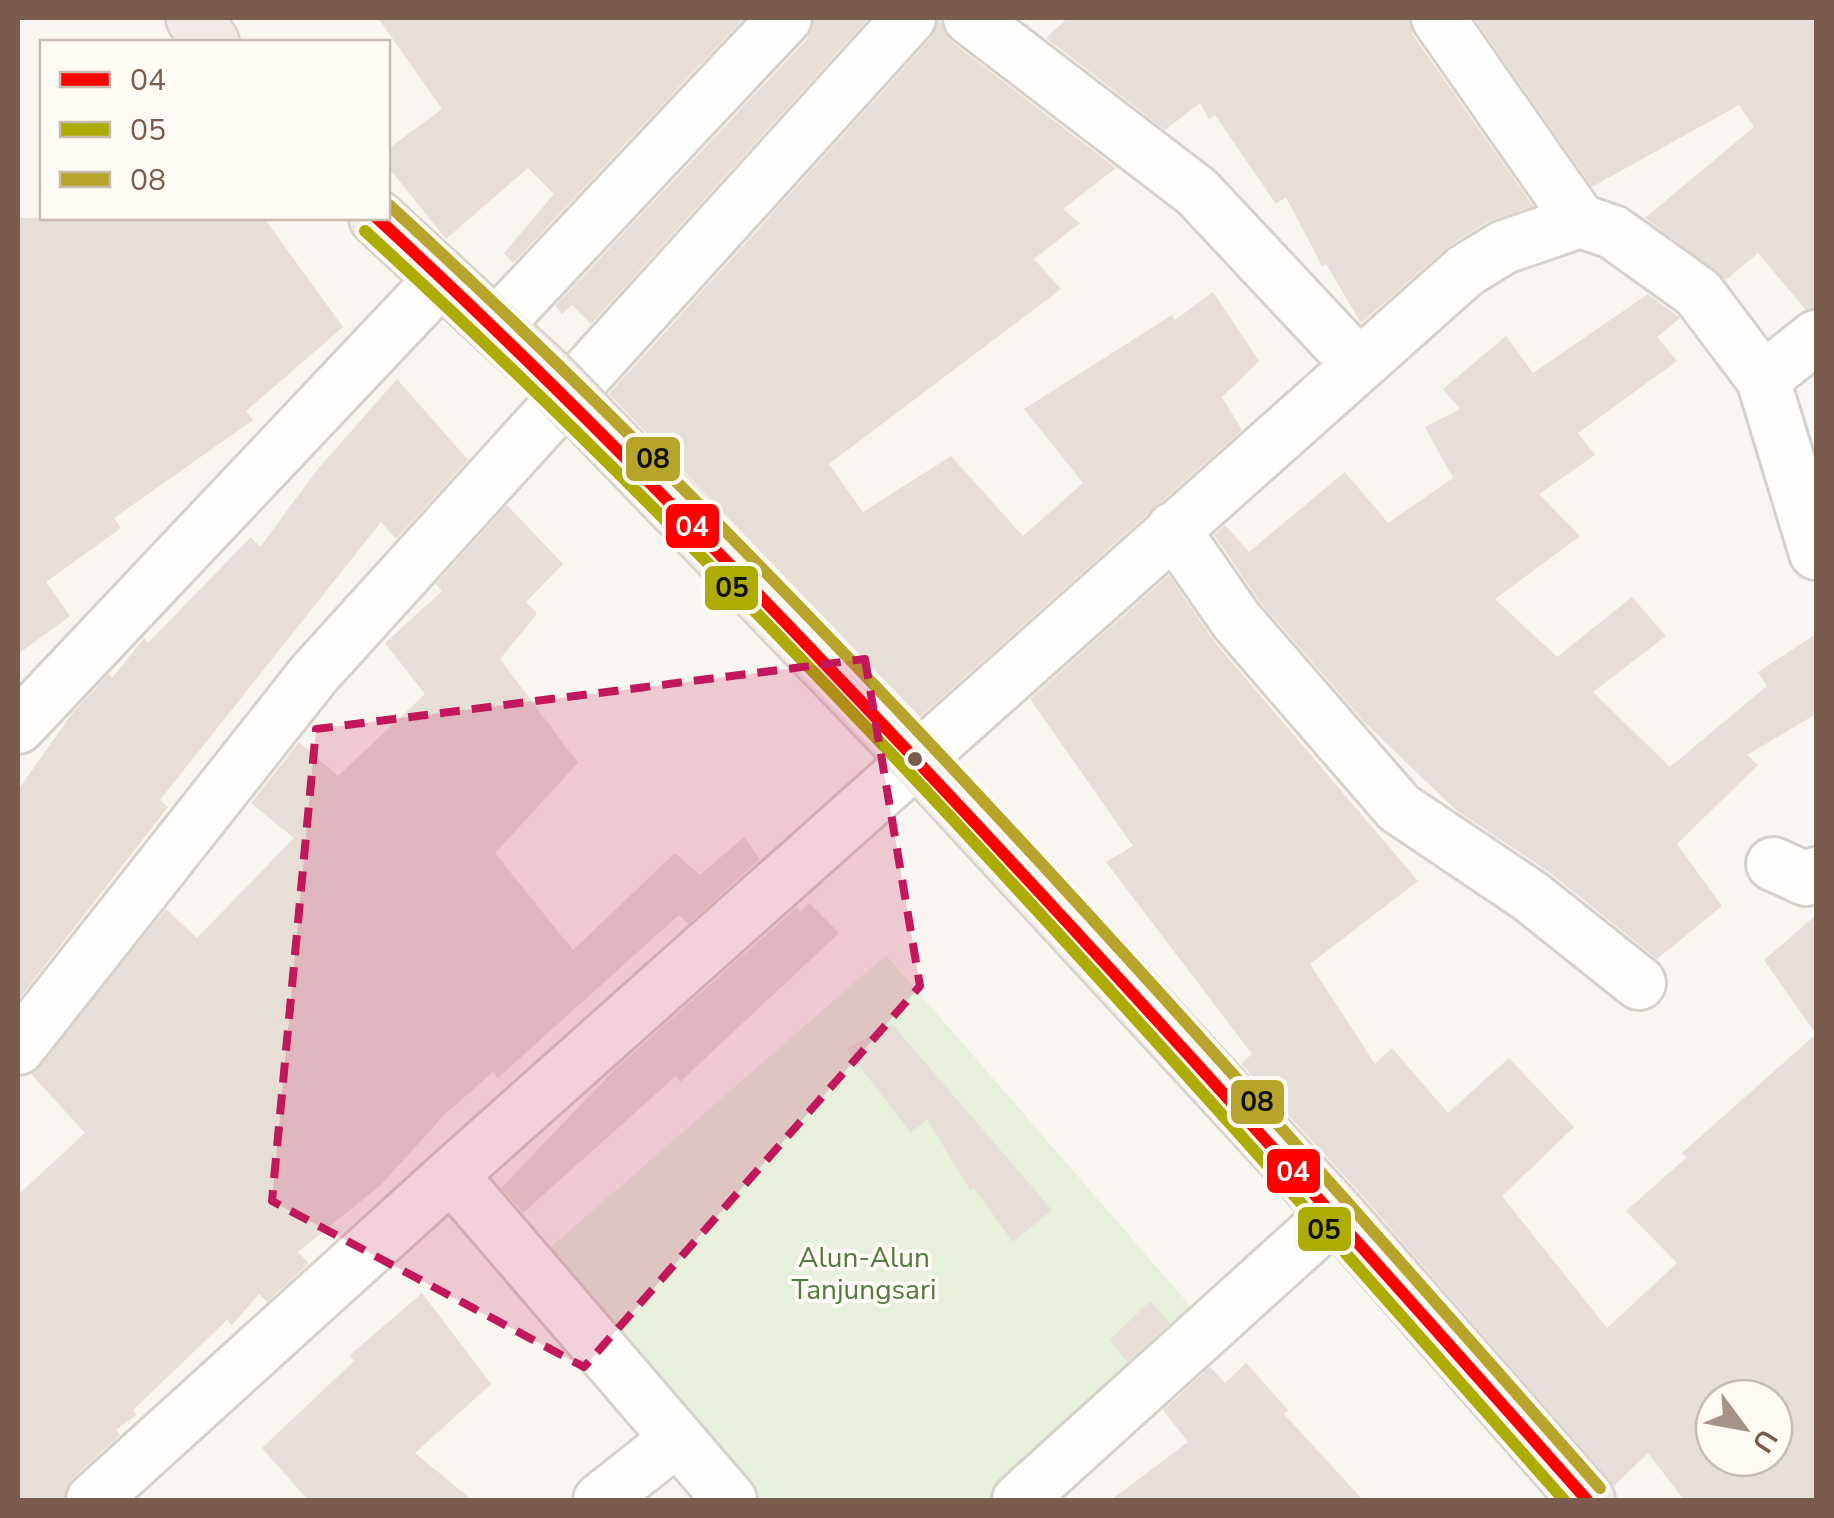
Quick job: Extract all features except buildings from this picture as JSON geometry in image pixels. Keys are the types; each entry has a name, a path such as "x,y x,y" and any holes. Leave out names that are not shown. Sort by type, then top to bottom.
{"highway":[{"path":"194,18 210,40"},
{"path":"379,220 546,374 916,758 1336,1213 1587,1500"}],"street":[{"path":"495,326 784,18"},
{"path":"18,1048 314,674 909,18"},
{"path":"970,18 1197,192 1358,364"},
{"path":"1438,18 1580,220 1613,232 1698,293 1764,378 1816,552"},
{"path":"94,1500 916,758 1465,270 1504,247 1580,220"},
{"path":"22,719 443,277"},
{"path":"1764,378 1816,338"},
{"path":"1173,529 1236,620 1399,808 1530,896 1639,983"},
{"path":"452,1175 730,1500"},
{"path":"1019,1500 1336,1213"},
{"path":"600,1500 677,1438"}],"highlighted area":[{"path":"865,659 920,986 584,1367 272,1201 316,729"}],"green space":[{"name":"Alun-Alun Tanjungsari","path":"886,955 1205,1323 1001,1500 745,1500 536,1260"}],"transit line":[{"name":"08","path":"390,206 549,356 859,669 1161,994 1600,1488"},
{"name":"04","path":"379,220 616,449 941,787 1221,1090 1587,1500"},
{"name":"05","path":"365,231 523,380 831,690 1129,1011 1564,1500"}]}
